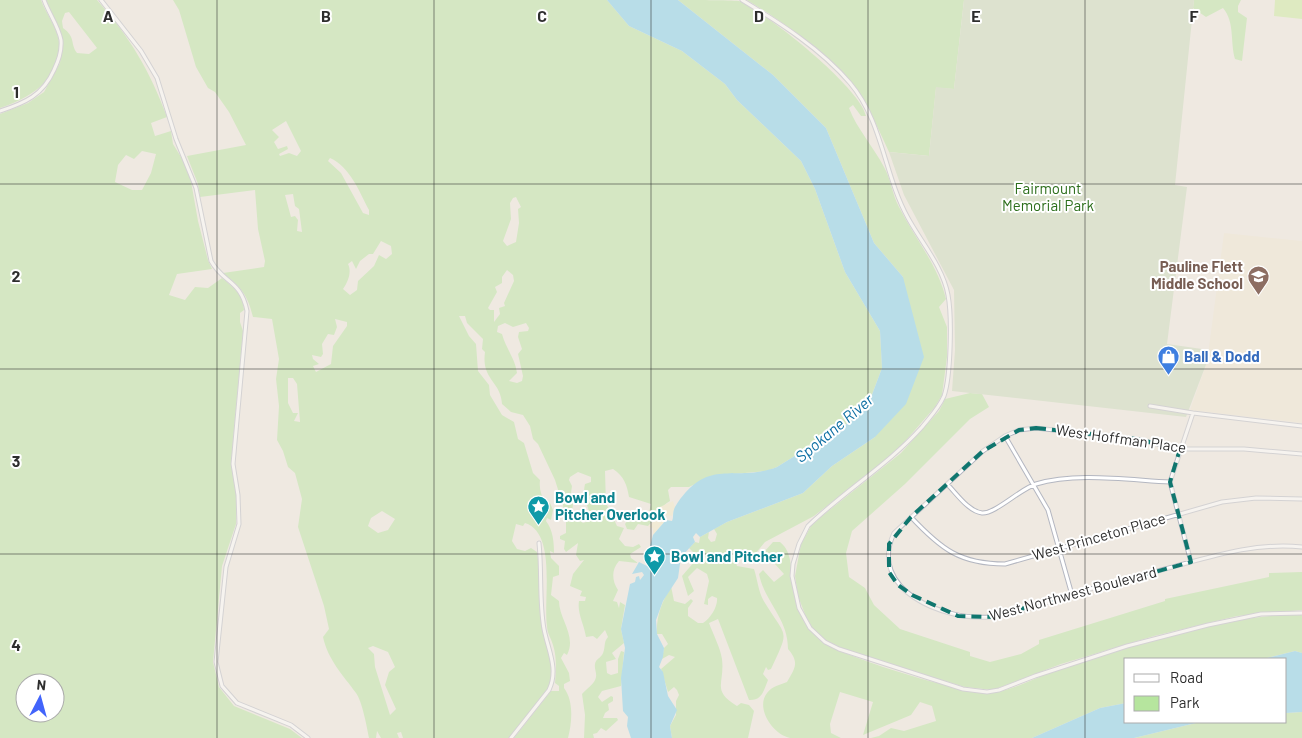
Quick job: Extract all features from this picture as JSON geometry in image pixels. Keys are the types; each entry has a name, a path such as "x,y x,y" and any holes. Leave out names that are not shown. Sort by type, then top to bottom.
{"street":[{"path":"0,111 32,98 42,90 58,61 61,40 57,26 44,0"},
{"path":"101,0 141,51 157,78 176,139 196,188 211,260 215,267 242,292 247,310 233,464 238,495 239,524 226,567 216,662 222,686 238,703 291,725 308,738"},
{"path":"742,0 797,36 850,83 860,98 884,151 898,198 941,275 948,293 950,308 946,381 944,395 937,410 905,446 808,526 799,544 793,564 794,588 800,608 810,628 825,642 852,654 963,689 987,692 1011,686 1035,676 1127,646 1208,625 1261,614 1302,613"},
{"path":"1150,406 1302,426"},
{"path":"1191,562 1170,482 1193,413"},
{"name":"West Hoffman Place","path":"912,517 983,451 1005,436 1020,430 1036,428 1136,439 1180,449 1244,449 1302,454"},
{"path":"1005,436 1048,510 1072,594"},
{"path":"947,484 970,508 984,513 997,509 1005,501 1034,485 1058,479 1170,482"},
{"name":"West Princeton Place","path":"912,517 942,548 960,558 983,564 1005,564 1238,499 1271,497 1302,499"},
{"name":"West Northwest Boulevard","path":"912,517 894,533 888,557 890,572 898,585 928,604 958,616 992,617 1247,548 1268,546 1302,547"},
{"path":"511,738 549,690 552,682 551,648 544,630 539,543"}],"highlighted area":[{"path":"1036,428 1136,439 1180,449 1170,482 1191,562 1018,611 992,617 958,616 912,595 898,585 889,572 889,544 911,517 983,451 1019,430"}],"shaded area":[{"name":"Pauline Flett Middle School","path":"1224,233 1302,241 1302,423 1190,410 1207,362"}],"green space":[{"path":"0,0 41,0 56,31 59,42 59,55 56,66 42,85 22,99 0,108"},
{"path":"46,0 97,0 129,41 154,85 167,117 151,123 155,136 171,131 173,144 189,170 198,221 212,269 177,274 169,295 185,300 195,287 208,288 222,278 234,288 242,300 244,310 240,313 240,322 243,331 231,464 237,496 236,524 222,566 213,662 219,687 234,706 290,729 302,738 0,738 0,114 28,103 44,92 60,63 62,39","holes":["69,12 97,48 89,54 77,53 70,34 63,28 62,21 65,13","142,151 156,154 151,173 142,190 132,190 115,182 118,165 126,155 134,159"]},
{"path":"173,0 607,0 629,26 682,51 725,84 737,100 801,161 815,189 845,272 880,331 882,368 870,400 851,421 777,467 767,471 712,476 689,487 671,487 668,490 670,501 648,526 638,524 634,530 627,529 625,524 628,520 638,517 642,521 647,520 651,504 629,497 626,485 620,475 613,469 605,471 606,504 608,507 614,508 611,513 617,526 624,528 619,539 625,546 633,547 639,544 641,547 630,554 631,558 638,563 619,561 614,572 614,583 618,590 613,601 617,602 619,608 620,602 625,605 621,629 624,643 612,653 616,659 606,662 607,673 611,675 618,673 618,659 621,651 624,652 621,686 602,691 598,697 602,702 611,696 613,697 613,701 608,704 609,710 603,718 617,718 618,720 606,731 601,728 597,733 593,734 594,738 584,738 585,715 582,694 595,680 595,662 602,655 608,637 605,630 597,639 593,636 586,637 579,601 585,601 586,597 580,596 582,591 570,586 573,574 584,560 580,561 576,555 578,543 566,552 564,549 565,541 560,539 560,536 566,533 566,515 555,480 538,444 533,439 530,426 523,415 511,412 502,404 501,396 486,369 485,352 482,349 483,339 467,323 465,316 459,316 469,336 476,344 478,371 489,385 490,395 502,415 514,422 518,439 524,443 533,473 540,480 543,498 546,503 550,503 553,510 551,520 547,518 546,521 552,532 554,553 550,551 551,558 559,566 559,575 553,577 551,595 559,601 570,641 567,655 564,653 561,658 569,673 570,681 564,684 571,706 568,738 514,738 551,691 559,691 559,686 555,683 556,664 554,650 547,629 545,553 535,529 525,523 523,526 516,524 512,541 517,549 525,551 531,548 537,552 543,624 552,662 551,681 547,690 509,738 403,738 401,732 397,733 399,738 381,738 377,731 376,738 369,738 358,697 336,667 325,645 323,637 329,629 324,606 298,527 302,499 295,473 288,467 277,440 279,406 276,379 279,359 272,319 253,317 242,292 223,273 264,267 265,261 258,229 255,190 200,197 198,184 187,156 246,145 229,112 215,92 208,88 196,67 179,10","holes":["286,121 301,151 297,156 289,153 280,156 279,154 288,149 287,146 278,149 274,142 279,137 272,130","330,158 343,167 353,180 369,210 369,215 363,213 341,173 328,161","293,194 295,206 299,209 302,232 297,231 298,220 295,216 291,217 285,195","516,197 521,207 518,209 519,223 516,242 507,246 503,241 511,219 510,203","381,241 391,246 392,254 386,259 379,255 374,266 358,281 357,290 350,295 343,289 349,277 350,270 348,264 352,261 356,269 360,261 369,254 373,254","507,270 513,275 514,281 504,303 505,306 499,308 500,314 494,322 494,310 488,308 497,292 495,287 502,283 502,277","335,319 347,322 347,326 333,346 331,364 316,372 313,366 319,364 313,359 312,355 321,357 323,354 322,344 328,334 334,335 337,327","505,323 513,327 526,323 529,328 528,331 519,332 518,337 522,349 518,354 523,376 522,381 517,383 509,381 517,373 502,334 497,332 498,326","288,378 293,378 297,384 300,422 294,421 298,413 293,413 288,403","578,472 591,477 591,482 585,484 584,490 589,511 589,521 583,523 579,520 580,518 574,517 572,512 573,504 578,503 571,493 572,486 569,480 570,477","382,511 395,519 388,530 378,533 368,526 371,518","373,646 388,652 395,667 389,672 385,685 396,709 390,715 375,667 374,654 368,648"]},
{"path":"678,0 739,1 790,35 831,70 848,88 860,103 866,116 861,116 853,105 849,108 852,116 880,159 897,202 932,263 946,299 939,307 947,327 947,357 942,395 935,407 895,453 814,516 765,542 755,554 740,554 735,559 737,566 754,569 759,591 782,629 783,634 781,646 771,669 768,670 766,667 763,674 768,680 764,691 757,699 749,700 718,619 709,623 722,659 721,686 724,695 737,706 741,703 749,705 754,711 748,738 672,738 670,726 676,715 676,701 679,695 674,687 668,692 661,669 675,657 669,655 662,659 664,648 668,644 662,634 657,634 660,609 671,586 674,601 685,604 691,599 693,601 688,608 688,616 698,623 706,621 715,608 717,598 712,596 708,599 708,605 704,604 709,581 707,574 697,568 688,577 694,591 688,596 682,576 695,561 694,553 689,548 695,542 699,543 700,537 709,532 708,538 711,542 715,541 717,534 714,529 727,522 803,493 832,466 875,437 903,277 874,243 826,128 773,75"},
{"path":"747,0 964,0 954,89 936,88 929,156 889,152 863,100 844,73 803,38"},
{"name":"Fairmount Memorial Park","path":"964,0 1194,0 1175,185 1187,187 1167,344 1209,350 1207,362 1186,417 952,391 955,350 954,290 904,195 889,152 929,156 936,87 954,89"},
{"path":"1194,0 1241,0 1238,12 1247,18 1242,61 1235,59 1231,26 1223,8 1206,17 1193,8"},
{"path":"1275,0 1302,0 1302,19 1274,16"},
{"path":"970,393 982,394 989,407 970,419 905,484 852,531 846,553 849,577 865,588 874,605 900,629 970,652 970,656 990,662 1021,654 1039,644 1039,640 1165,601 1165,599 1269,577 1269,573 1302,572 1302,610 1237,616 1154,636 1061,664 993,690 965,687 881,662 825,640 813,629 806,617 798,596 795,576 801,544 811,526 901,453 939,411 945,399"},
{"path":"773,542 780,542 788,552 794,596 799,611 806,625 823,642 881,666 961,689 996,692 1151,640 1211,625 1271,616 1302,614 1302,653 1295,651 1267,658 1124,658 1124,703 1100,708 1032,738 871,738 879,736 891,728 904,731 936,721 932,706 920,702 911,715 863,735 873,702 840,692 830,724 831,733 841,738 790,738 778,732 772,726 763,706 767,693 774,687 787,682 795,665 794,658 788,649 784,628 766,594 759,574 763,570 774,582 784,574 764,552"},
{"path":"1302,712 1302,738 1134,738 1196,723 1287,723 1287,713"}],"sand":[{"path":"673,501 675,507 672,516 666,515 666,520 653,535 653,528 648,527 654,521 660,507"}],"water":[{"path":"607,0 678,0 773,75 826,128 874,243 903,277 924,357 906,404 875,437 832,466 803,493 727,522 700,537 696,533 693,537 695,542 681,557 678,578 663,601 656,620 657,634 664,648 659,667 663,672 668,696 677,710 670,726 672,738 631,738 627,726 628,717 623,711 621,678 625,648 621,629 630,584 635,582 636,577 639,576 640,580 644,575 642,572 632,574 639,562 647,566 651,562 652,548 650,546 653,535 666,520 672,521 675,507 687,491 699,481 710,476 747,473 777,467 851,421 870,400 882,368 880,331 845,272 815,189 801,161 737,100 725,84 682,51 629,26"},
{"path":"1295,651 1302,653 1302,712 1287,713 1287,658 1267,658"},
{"path":"1124,703 1124,723 1196,723 1134,738 1032,738 1100,708"}],"place":[{"name":"Pauline Flett Middle School","path":"1259,295"},
{"name":"Ball & Dodd","path":"1168,376"},
{"name":"Bowl and Pitcher Overlook","path":"539,526"},
{"name":"Bowl and Pitcher","path":"655,576"}],"water label":[{"name":"Spokane River","path":"834,428"}]}
